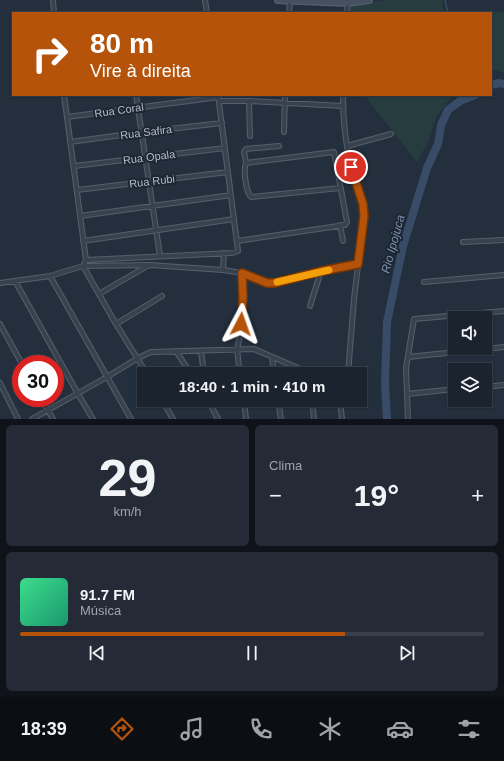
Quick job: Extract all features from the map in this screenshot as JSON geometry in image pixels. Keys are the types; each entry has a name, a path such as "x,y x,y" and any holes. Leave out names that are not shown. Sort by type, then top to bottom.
{"main road":[{"path":"278,0 368,0"}],"street":[{"path":"52,0 54,12"},
{"path":"206,0 207,12"},
{"path":"289,12 290,1"},
{"path":"347,12 348,1"},
{"path":"64,96 86,260 83,266"},
{"path":"136,96 143,132 160,256"},
{"path":"284,96 284,132"},
{"path":"343,96 347,146 364,210 354,299 349,367"},
{"path":"86,260 232,253 238,251 219,98"},
{"name":"Rua Coral","path":"67,117 219,98 343,106"},
{"path":"249,101 250,136"},
{"name":"Rua Safira","path":"70,142 222,123"},
{"path":"347,146 392,134"},
{"path":"279,146 246,149 244,152 246,163 244,170 248,194 251,197 340,188"},
{"name":"Rua Opala","path":"74,166 225,148"},
{"path":"237,241 345,225 346,222 335,154 333,152 246,163"},
{"name":"Rua Rubi","path":"77,190 228,172"},
{"path":"80,216 231,195"},
{"path":"83,241 234,220"},
{"path":"340,225 343,241"},
{"path":"463,242 504,240"},
{"path":"223,270 224,253"},
{"path":"0,283 50,276 83,266 150,265 223,270 242,273 271,283 358,264"},
{"path":"99,294 150,265"},
{"path":"83,266 116,324 143,367"},
{"path":"310,306 322,271"},
{"path":"239,367 237,350 240,335 243,298 242,273"},
{"path":"424,282 504,275"},
{"path":"50,276 131,419"},
{"path":"15,281 93,419"},
{"path":"116,324 162,296"},
{"path":"408,419 406,368 414,319 504,311"},
{"path":"0,324 17,355"},
{"path":"408,357 504,347"},
{"path":"32,419 151,352 254,349 295,367"},
{"path":"201,350 203,367"},
{"path":"176,351 186,367"},
{"path":"272,357 273,367"},
{"path":"0,383 18,419"},
{"path":"492,386 504,385"},
{"path":"407,394 448,391"},
{"path":"46,407 53,419"},
{"path":"166,407 173,419"},
{"path":"212,407 218,419"},
{"path":"245,407 246,419"},
{"path":"279,407 281,419"},
{"path":"313,407 314,419"},
{"path":"341,407 342,419"}],"green space":[{"path":"386,0 442,0 444,12 350,12 350,4"},
{"path":"492,12 504,12 504,73 492,69"},
{"path":"365,96 455,96 449,100 436,117 430,138 417,162"}],"waterway":[{"path":"445,0 448,12"},
{"name":"Rio Ipojuca","path":"492,85 499,83 504,84"},
{"name":"Rio Ipojuca","path":"387,419 385,384 387,322 403,246 427,168 438,144 441,125 448,110 460,101 472,96"}],"slow traffic":[{"path":"277,282 329,270"}],"route":[{"path":"241,324 243,298 242,273 267,283 275,283 322,271 358,264 364,210 351,167"}]}
